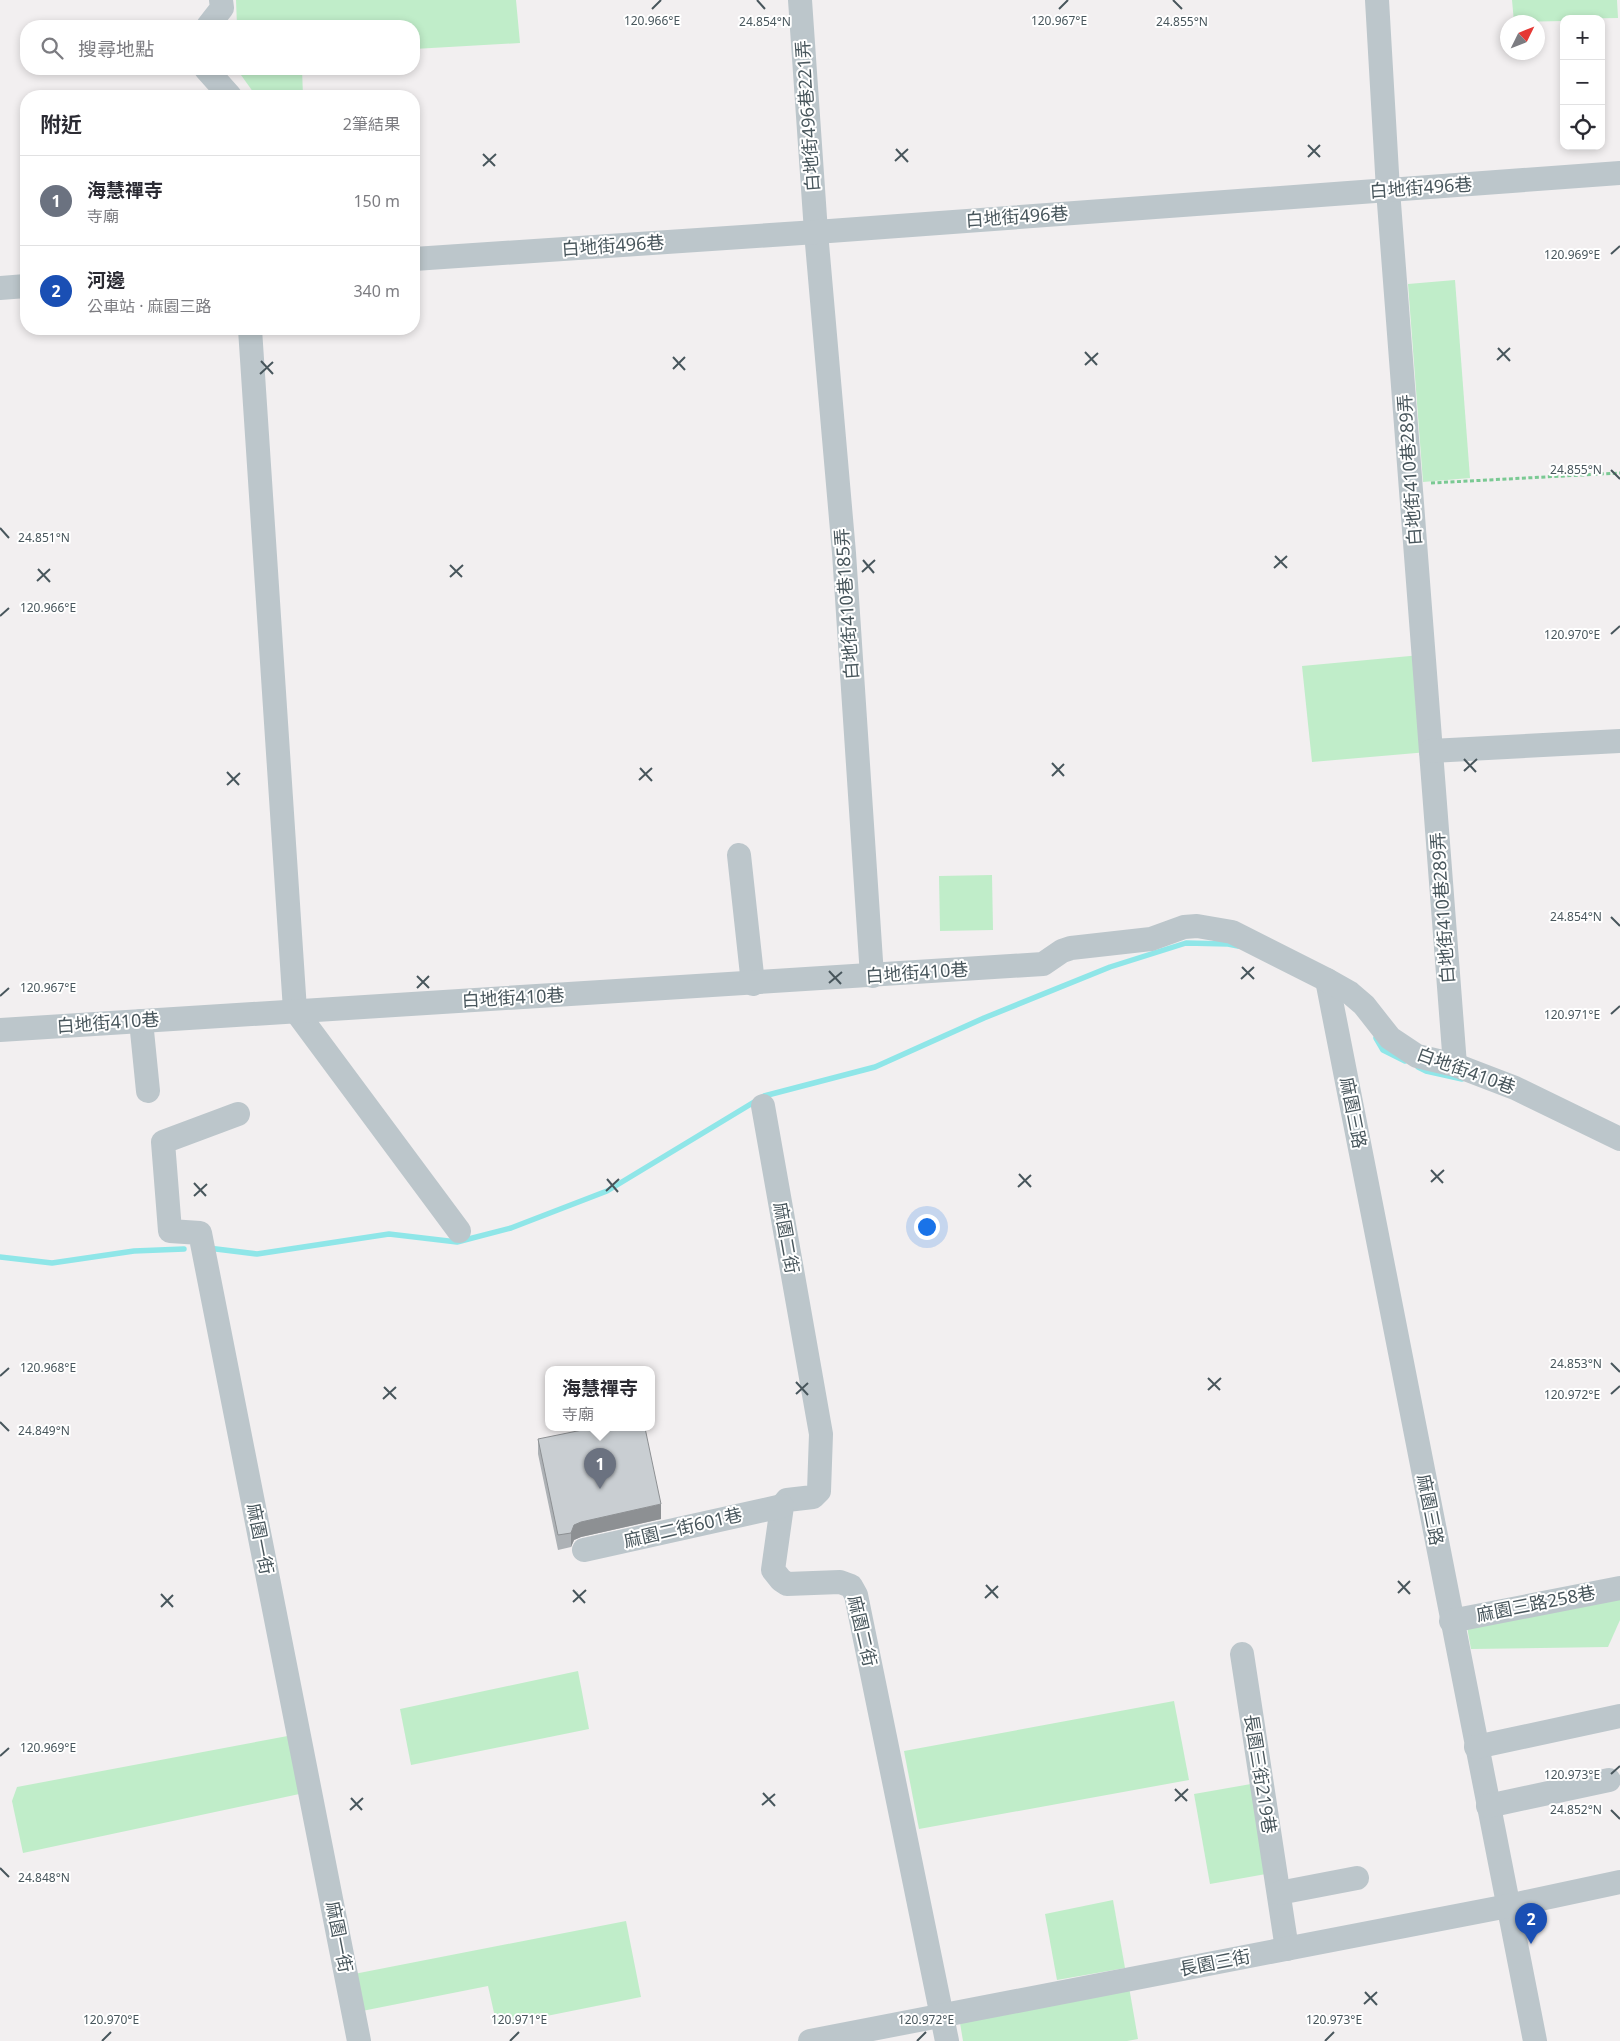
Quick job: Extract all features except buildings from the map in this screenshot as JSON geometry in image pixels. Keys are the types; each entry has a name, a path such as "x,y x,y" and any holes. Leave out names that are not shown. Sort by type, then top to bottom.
{"street":[{"path":"213,20 222,8 221,0"},
{"name":"白地街496巷221弄","path":"800,0 816,232"},
{"name":"白地街410巷289弄","path":"1377,0 1388,190 1455,1065"},
{"path":"211,75 225,90"},
{"name":"白地街496巷","path":"420,259 816,232 1620,173"},
{"name":"白地街410巷185弄","path":"816,232 844,553 872,976"},
{"path":"0,288 20,286"},
{"path":"250,335 294,1010 459,1231"},
{"path":"1431,751 1620,741"},
{"path":"739,855 752,984"},
{"name":"白地街410巷","path":"0,1030 294,1010 752,984 1043,964 1062,951 1071,948 1151,939 1184,927 1197,926 1232,932 1350,993 1364,1005 1390,1038 1416,1056 1455,1065 1514,1088 1620,1139"},
{"name":"麻園三路","path":"1327,980 1534,2041"},
{"path":"141,1020 148,1092"},
{"name":"麻園二街","path":"763,1106 821,1434 819,1491 813,1497 787,1500 782,1506 773,1570 781,1580 788,1584 840,1582 851,1586 856,1595 947,2041"},
{"name":"麻園一街","path":"238,1114 163,1142 170,1231 200,1233 359,2041"},
{"name":"麻園二街601巷","path":"584,1550 782,1506"},
{"name":"麻園三路258巷","path":"1451,1621 1620,1588"},
{"name":"長園三街219巷","path":"1242,1654 1287,1949"},
{"path":"1476,1747 1620,1716"},
{"path":"1488,1806 1609,1780"},
{"path":"1279,1893 1356,1878"},
{"name":"長園三街","path":"810,2041 1508,1906 1620,1882"}],"path":[{"path":"1411,484 1620,473"}],"green space":[{"path":"236,0 516,0 520,43 420,49 420,20 237,20"},
{"path":"1512,0 1617,0 1618,18 1605,18 1605,15 1560,15 1560,21 1545,21 1545,15 1513,15"},
{"path":"241,75 302,75 303,90 252,90"},
{"path":"1455,280 1470,478 1423,482 1408,284"},
{"path":"1421,655 1428,752 1312,762 1302,666"},
{"path":"992,875 993,930 940,931 939,876"},
{"path":"1620,1589 1620,1620 1608,1647 1471,1649 1466,1621"},
{"path":"578,1671 589,1729 411,1765 400,1709"},
{"path":"1174,1701 1189,1780 919,1829 904,1751"},
{"path":"293,1735 304,1793 23,1853 12,1801 17,1787"},
{"path":"1251,1784 1266,1874 1210,1884 1194,1794"},
{"path":"1113,1900 1125,1968 1057,1980 1045,1914"},
{"path":"626,1921 641,1997 497,2026 488,1986 362,2011 354,1974"},
{"path":"1129,1987 1138,2039 1127,2041 963,2041 959,2017"}],"waterway":[{"path":"208,1248 257,1254 389,1234 457,1242 511,1228 607,1191 764,1096 875,1067 984,1018 1110,967 1186,943 1238,946"},
{"path":"1376,1038 1383,1050 1405,1061"},
{"path":"1418,1067 1426,1071 1462,1079"},
{"path":"0,1257 52,1263 134,1251 184,1249"}],"place":[{"name":"海慧禪寺","path":"600,1489"},
{"name":"河邊","path":"1531,1944"}]}
